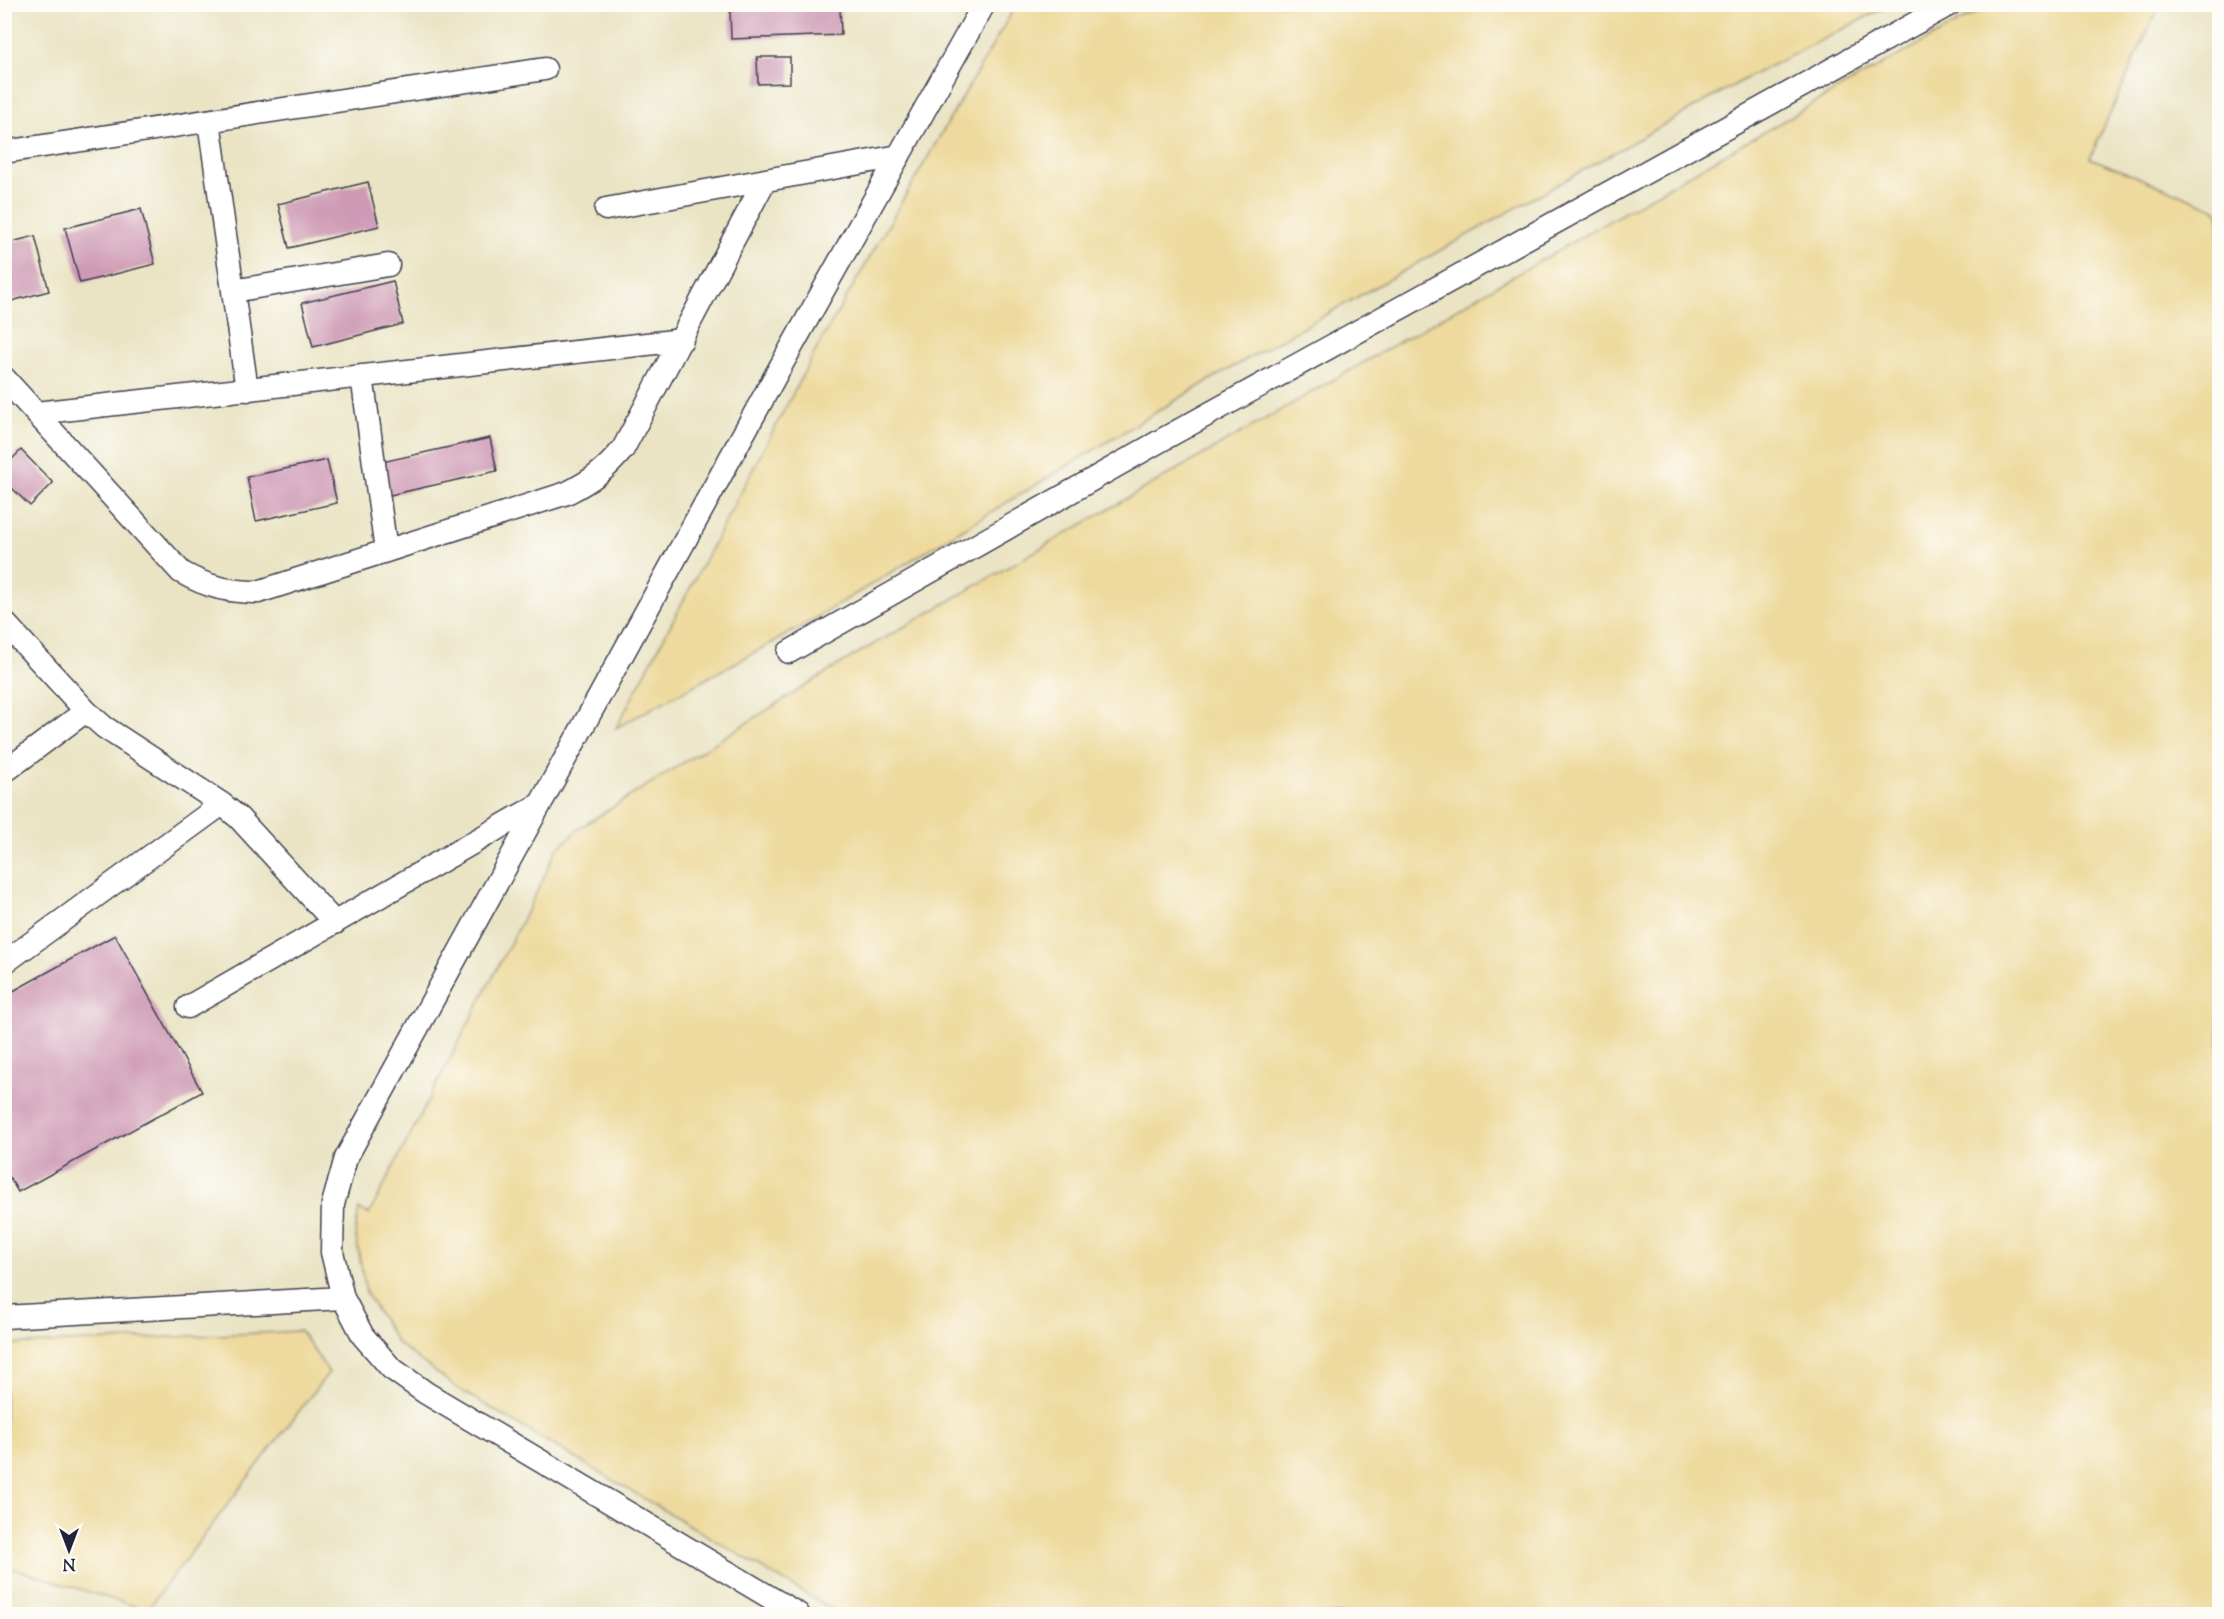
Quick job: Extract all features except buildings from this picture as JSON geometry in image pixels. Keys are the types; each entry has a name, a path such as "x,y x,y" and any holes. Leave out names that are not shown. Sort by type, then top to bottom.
{"lane":[{"path":"798,1614 426,1393 392,1368 363,1336 343,1298 332,1252 333,1204 346,1158 778,371 984,4"},
{"path":"789,652 1177,431 1950,4"},
{"path":"4,152 545,69"},
{"path":"209,121 247,390"},
{"path":"606,209 899,156"},
{"path":"4,378 181,572 217,589 258,592 567,493 590,481 608,467 623,449 765,180"},
{"path":"232,291 388,264"},
{"path":"36,413 682,340"},
{"path":"362,376 386,551"},
{"path":"4,622 86,711 120,738 222,804 239,818 334,922"},
{"path":"4,772 86,711"},
{"path":"4,963 222,804"},
{"path":"188,1007 540,804"},
{"path":"4,1317 343,1298"}],"sand":[{"path":"1016,5 1890,5 1745,79 1208,381 799,628 616,728 817,348"},
{"path":"1990,5 2159,5 2090,158 2219,210 2219,1614 840,1614 460,1390 397,1343 366,1293 355,1232 359,1209 369,1214 541,884 556,850 581,827 850,658 1842,87"},
{"path":"300,1331 329,1372 147,1610 5,1566 5,1345"}]}
